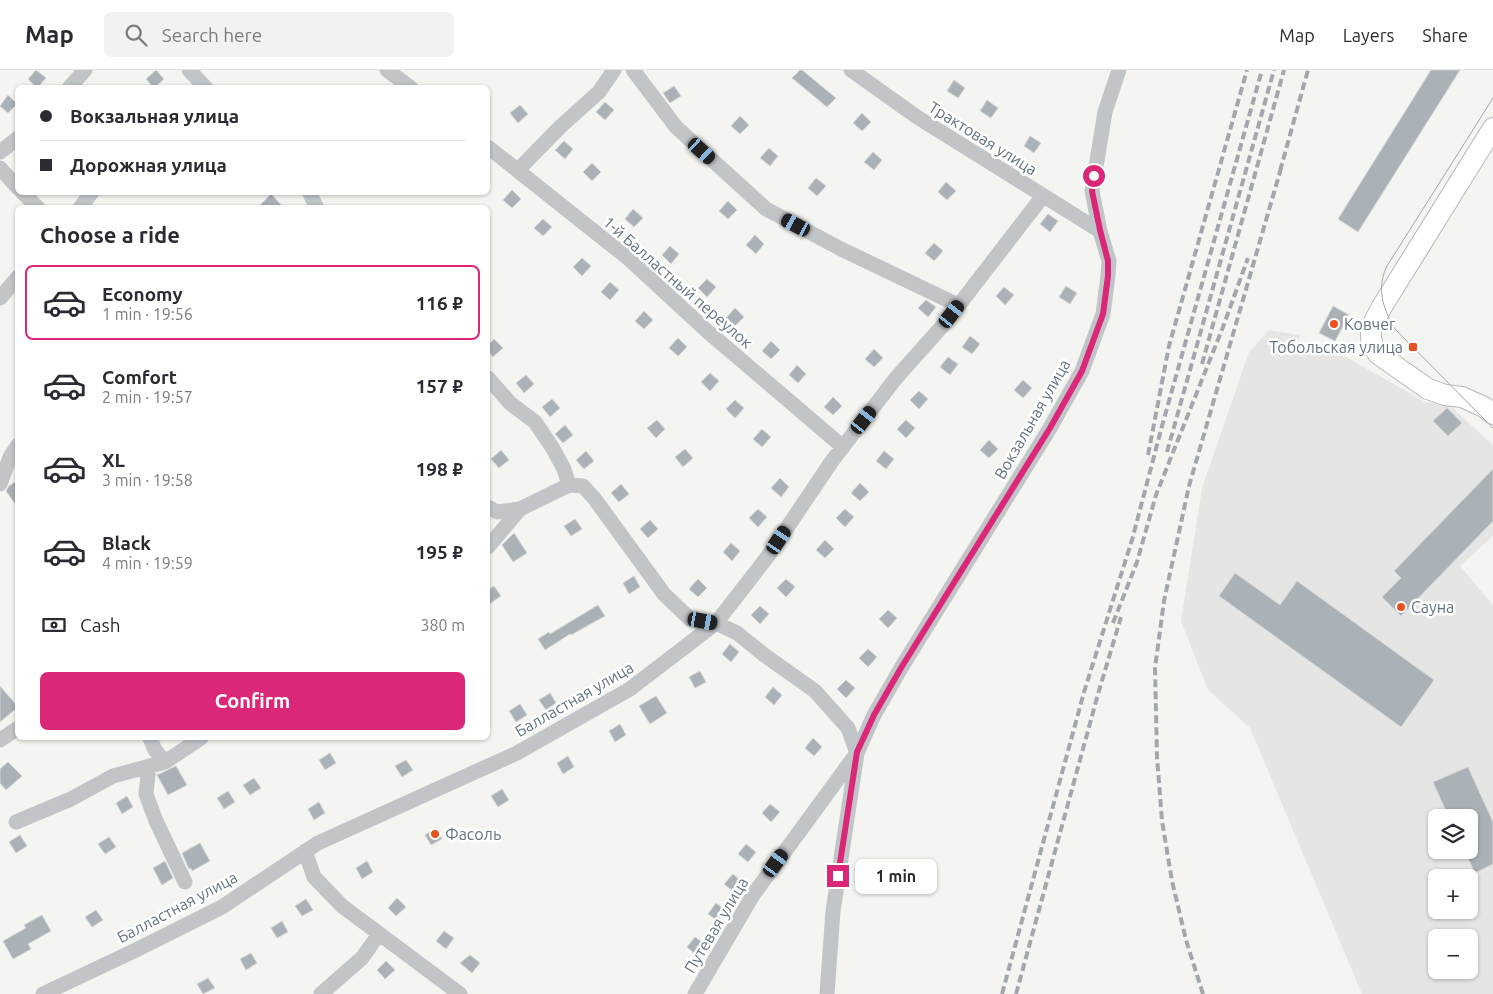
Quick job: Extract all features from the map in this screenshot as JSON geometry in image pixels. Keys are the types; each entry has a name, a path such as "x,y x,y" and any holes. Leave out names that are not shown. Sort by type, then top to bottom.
{"street":[{"path":"71,85 85,70"},
{"path":"387,70 407,85"},
{"path":"518,170 560,127 599,92 614,70"},
{"path":"633,70 676,127 766,209 841,249 958,305"},
{"name":"Трактовая улица","path":"851,70 917,117 1100,230"},
{"name":"Вокзальная улица","path":"857,752 874,715 901,668 1050,428 1082,371 1103,314 1108,276 1108,261 1092,191 1105,112 1119,70"},
{"path":"1493,128 1383,305 1371,332 1373,346 1378,354 1428,389 1445,395 1462,397 1484,407 1493,414"},
{"path":"0,152 15,140"},
{"name":"1-й Балластный переулок","path":"490,148 629,259 714,337 843,447"},
{"path":"0,168 15,185"},
{"path":"25,195 35,205"},
{"name":"Балластная улица","path":"43,994 222,907 318,842 516,753 630,689 716,624 768,556 843,447 896,378 958,305 1043,196"},
{"path":"0,298 15,280"},
{"path":"490,380 510,403 535,422 564,469 569,485"},
{"path":"0,484 10,457 15,450"},
{"path":"490,508 497,512 520,509 569,485 583,486 636,554 664,594 690,619 716,624 737,633 815,691 848,728 857,752 833,911 827,994"},
{"path":"490,545 520,509"},
{"path":"0,740 15,730"},
{"path":"151,740 155,750 165,762"},
{"path":"16,822 72,799 113,776 165,762 198,740"},
{"name":"Путевая улица","path":"695,994 753,895 857,752"},
{"path":"149,766 146,794 156,821 185,882"},
{"path":"305,851 314,877 342,906 460,994"},
{"path":"321,994 362,958 379,934"}],"shaded area":[{"path":"1269,330 1301,335 1288,353 1319,351 1348,358 1425,402 1447,403 1493,445 1493,536 1460,566 1493,605 1493,994 1362,994 1250,728 1208,690 1181,621 1202,488 1249,352"}],"building":[{"path":"36,70 46,78 40,85 34,85 28,79"},
{"path":"156,70 164,79 157,85 151,85 146,79"},
{"path":"800,70 836,98 827,107 792,78"},
{"path":"1431,70 1460,70 1358,232 1338,219"},
{"path":"954,80 965,88 958,98 947,91"},
{"path":"674,86 681,96 670,103 663,93"},
{"path":"8,95 15,102 15,106 8,113 0,106"},
{"path":"987,100 998,108 991,118 980,111"},
{"path":"605,102 614,110 605,120 596,112"},
{"path":"520,105 528,114 518,123 510,113"},
{"path":"862,113 871,122 862,131 853,123"},
{"path":"740,116 749,125 740,134 731,126"},
{"path":"1030,136 1041,143 1034,153 1024,146"},
{"path":"564,141 573,149 565,159 555,150"},
{"path":"769,148 778,156 770,166 760,158"},
{"path":"873,152 882,160 874,170 864,162"},
{"path":"592,163 601,172 592,181 583,172"},
{"path":"816,178 826,186 817,196 808,188"},
{"path":"946,182 956,191 947,200 938,192"},
{"path":"512,190 521,199 512,208 503,200"},
{"path":"272,195 281,205 260,205"},
{"path":"728,201 737,210 728,219 719,211"},
{"path":"633,209 643,218 634,227 625,219"},
{"path":"1048,214 1058,221 1050,232 1040,224"},
{"path":"543,219 552,227 543,236 534,228"},
{"path":"755,235 764,244 756,254 746,245"},
{"path":"934,243 943,251 934,261 925,253"},
{"path":"670,246 679,254 671,264 662,255"},
{"path":"582,258 591,266 582,276 573,267"},
{"path":"707,279 716,287 707,297 698,288"},
{"path":"610,282 619,290 610,300 601,292"},
{"path":"1066,286 1077,293 1070,304 1059,297"},
{"path":"1004,287 1014,295 1005,305 996,296"},
{"path":"926,300 936,307 928,317 918,308"},
{"name":"Ковчег","path":"1333,306 1349,315 1335,341 1319,333"},
{"path":"735,308 744,317 735,326 726,318"},
{"path":"644,311 653,320 644,329 635,321"},
{"path":"970,336 980,344 972,354 962,347"},
{"path":"678,338 687,347 678,356 669,348"},
{"path":"494,339 503,348 493,357 490,353 490,343"},
{"path":"771,341 780,350 771,359 762,351"},
{"path":"874,349 883,358 874,367 865,359"},
{"path":"948,357 958,364 950,375 940,367"},
{"path":"797,365 806,374 798,383 789,375"},
{"path":"710,373 719,381 710,391 701,382"},
{"path":"526,375 534,384 524,393 516,383"},
{"path":"1023,380 1032,388 1023,398 1014,390"},
{"path":"919,391 928,399 919,409 910,400"},
{"path":"833,397 842,406 833,415 824,407"},
{"path":"552,399 560,408 550,417 542,407"},
{"path":"735,400 744,408 735,418 726,409"},
{"path":"1447,408 1462,423 1448,436 1433,421"},
{"path":"657,420 665,429 656,438 647,428"},
{"path":"906,420 915,428 906,438 897,429"},
{"path":"565,425 573,435 563,443 555,434"},
{"path":"762,429 771,437 762,447 753,439"},
{"path":"989,440 998,449 989,458 980,450"},
{"path":"685,449 693,458 683,467 675,457"},
{"path":"501,450 509,460 499,468 491,459"},
{"path":"586,451 594,461 584,469 576,460"},
{"path":"884,451 894,459 886,469 876,461"},
{"path":"1493,469 1493,521 1401,616 1382,597 1401,578 1394,571"},
{"path":"780,478 789,487 781,497 771,488"},
{"path":"15,482 15,504 6,491"},
{"path":"860,483 869,492 860,501 851,493"},
{"path":"621,484 629,494 619,502 611,493"},
{"path":"758,509 767,517 758,527 749,518"},
{"path":"845,509 854,517 845,527 836,518"},
{"path":"575,519 582,529 571,536 564,526"},
{"path":"650,520 658,529 648,538 640,529"},
{"path":"514,533 527,553 513,562 502,545"},
{"path":"825,540 834,549 825,558 816,550"},
{"path":"731,543 740,551 732,561 723,552"},
{"path":"1235,573 1280,605 1297,581 1434,680 1401,727 1219,596"},
{"path":"634,576 640,587 629,594 623,583"},
{"path":"698,579 707,588 698,597 689,589"},
{"path":"786,579 795,587 786,597 777,588"},
{"path":"494,586 501,596 490,604 490,589"},
{"path":"598,605 605,616 570,634 545,650 538,639 549,632 550,634"},
{"path":"760,606 769,614 760,624 751,615"},
{"path":"888,610 897,618 888,628 879,619"},
{"path":"730,644 739,652 731,662 722,654"},
{"path":"868,649 877,657 868,667 859,658"},
{"path":"700,671 706,682 695,688 689,677"},
{"path":"846,680 855,688 846,698 837,689"},
{"path":"0,686 15,704 15,710 0,722"},
{"path":"773,687 782,695 774,705 765,697"},
{"path":"550,693 556,703 546,710 539,700"},
{"path":"656,696 667,713 650,724 639,706"},
{"path":"520,704 527,715 516,722 509,711"},
{"path":"620,724 626,735 615,742 609,731"},
{"path":"813,738 822,747 814,756 805,748"},
{"path":"330,753 336,763 325,770 319,760"},
{"path":"568,756 574,767 563,774 557,763"},
{"path":"406,760 413,770 402,777 395,766"},
{"path":"8,762 22,776 6,790 0,783 0,769"},
{"path":"176,766 187,785 168,795 157,775"},
{"path":"1468,767 1493,822 1493,864 1478,872 1478,869 1473,869 1468,859 1478,859 1478,809 1445,809 1433,782"},
{"path":"254,778 261,788 250,795 243,785"},
{"path":"502,789 509,800 498,807 491,796"},
{"path":"228,791 235,802 224,809 217,798"},
{"path":"127,796 133,807 122,814 116,803"},
{"path":"319,802 325,813 314,820 308,809"},
{"path":"770,804 780,812 771,822 762,813"},
{"path":"436,828 442,839 431,845 425,835"},
{"path":"20,835 27,846 16,853 9,842"},
{"path":"109,837 116,847 105,854 98,844"},
{"path":"200,843 210,861 192,871 191,868 189,869 182,853"},
{"path":"746,844 756,852 748,862 738,854"},
{"path":"165,861 173,878 162,885 153,868"},
{"path":"367,861 373,872 362,879 356,868"},
{"path":"733,874 742,882 734,892 724,884"},
{"path":"397,898 406,907 396,916 388,908"},
{"path":"306,899 313,910 302,916 295,906"},
{"path":"716,903 726,911 718,921 708,914"},
{"path":"96,910 103,920 92,927 85,917"},
{"path":"42,915 51,931 28,944 31,949 13,959 3,941 26,928 24,925"},
{"path":"282,921 288,932 277,938 271,928"},
{"path":"444,931 454,938 446,949 436,941"},
{"path":"695,937 705,944 696,955 687,947"},
{"path":"251,953 257,963 246,970 240,959"},
{"path":"470,955 480,963 472,973 460,963"},
{"path":"386,961 395,970 385,979 377,970"},
{"path":"208,978 215,988 203,994 197,984"}],"tram line":[{"path":"1493,98 1387,266 1382,282 1384,306 1395,329 1493,428"}],"railway":[{"path":"1148,455 1169,346 1247,70"},
{"path":"1002,994 1084,692 1132,540 1262,70"},
{"path":"1167,452 1274,70"},
{"path":"1202,364 1284,70"},
{"path":"1280,171 1308,70"},
{"path":"1203,994 1186,940 1172,881 1162,821 1157,757 1155,668 1164,601 1189,486 1282,165"},
{"path":"1113,623 1137,562 1156,495 1223,327 1248,258"},
{"path":"1016,994 1121,617"}],"place":[{"name":"Ковчег","path":"1334,324"},
{"name":"Тобольская улица","path":"1413,347"},
{"name":"Сауна","path":"1401,607"},
{"name":"Фасоль","path":"435,834"}],"route":[{"path":"838,876 857,752 874,715 901,668 1050,428 1082,371 1103,314 1108,261 1092,191 1094,176"}]}
